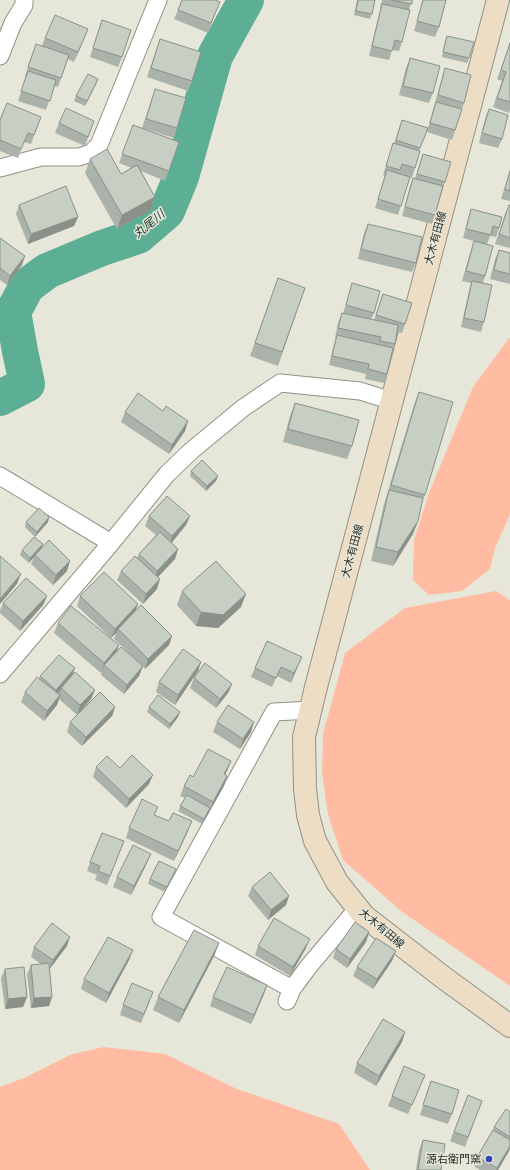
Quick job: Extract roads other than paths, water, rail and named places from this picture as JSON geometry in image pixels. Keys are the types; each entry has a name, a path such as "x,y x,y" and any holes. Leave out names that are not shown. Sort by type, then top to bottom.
{"main road":[{"name":"大木有田線","path":"498,0 304,737 305,789 308,815 315,840 337,882 364,916 444,978 510,1026"}],"street":[{"path":"0,56 13,23 24,4 24,0"},
{"path":"0,168 41,157 79,157 91,153 99,145 158,0"},
{"path":"0,674 111,543 167,474 191,451 243,408 280,383 360,391 392,400"},
{"path":"0,476 111,543"},
{"path":"311,710 274,712 161,917 290,995 309,966 358,908"}],"waterway":[{"name":"丸尾川","path":"0,398 27,384 13,312 27,286 47,271 102,248 138,236 167,211 181,177 215,56 246,0"}],"place":[{"name":"源右衛門窯","path":"489,1159"}]}
